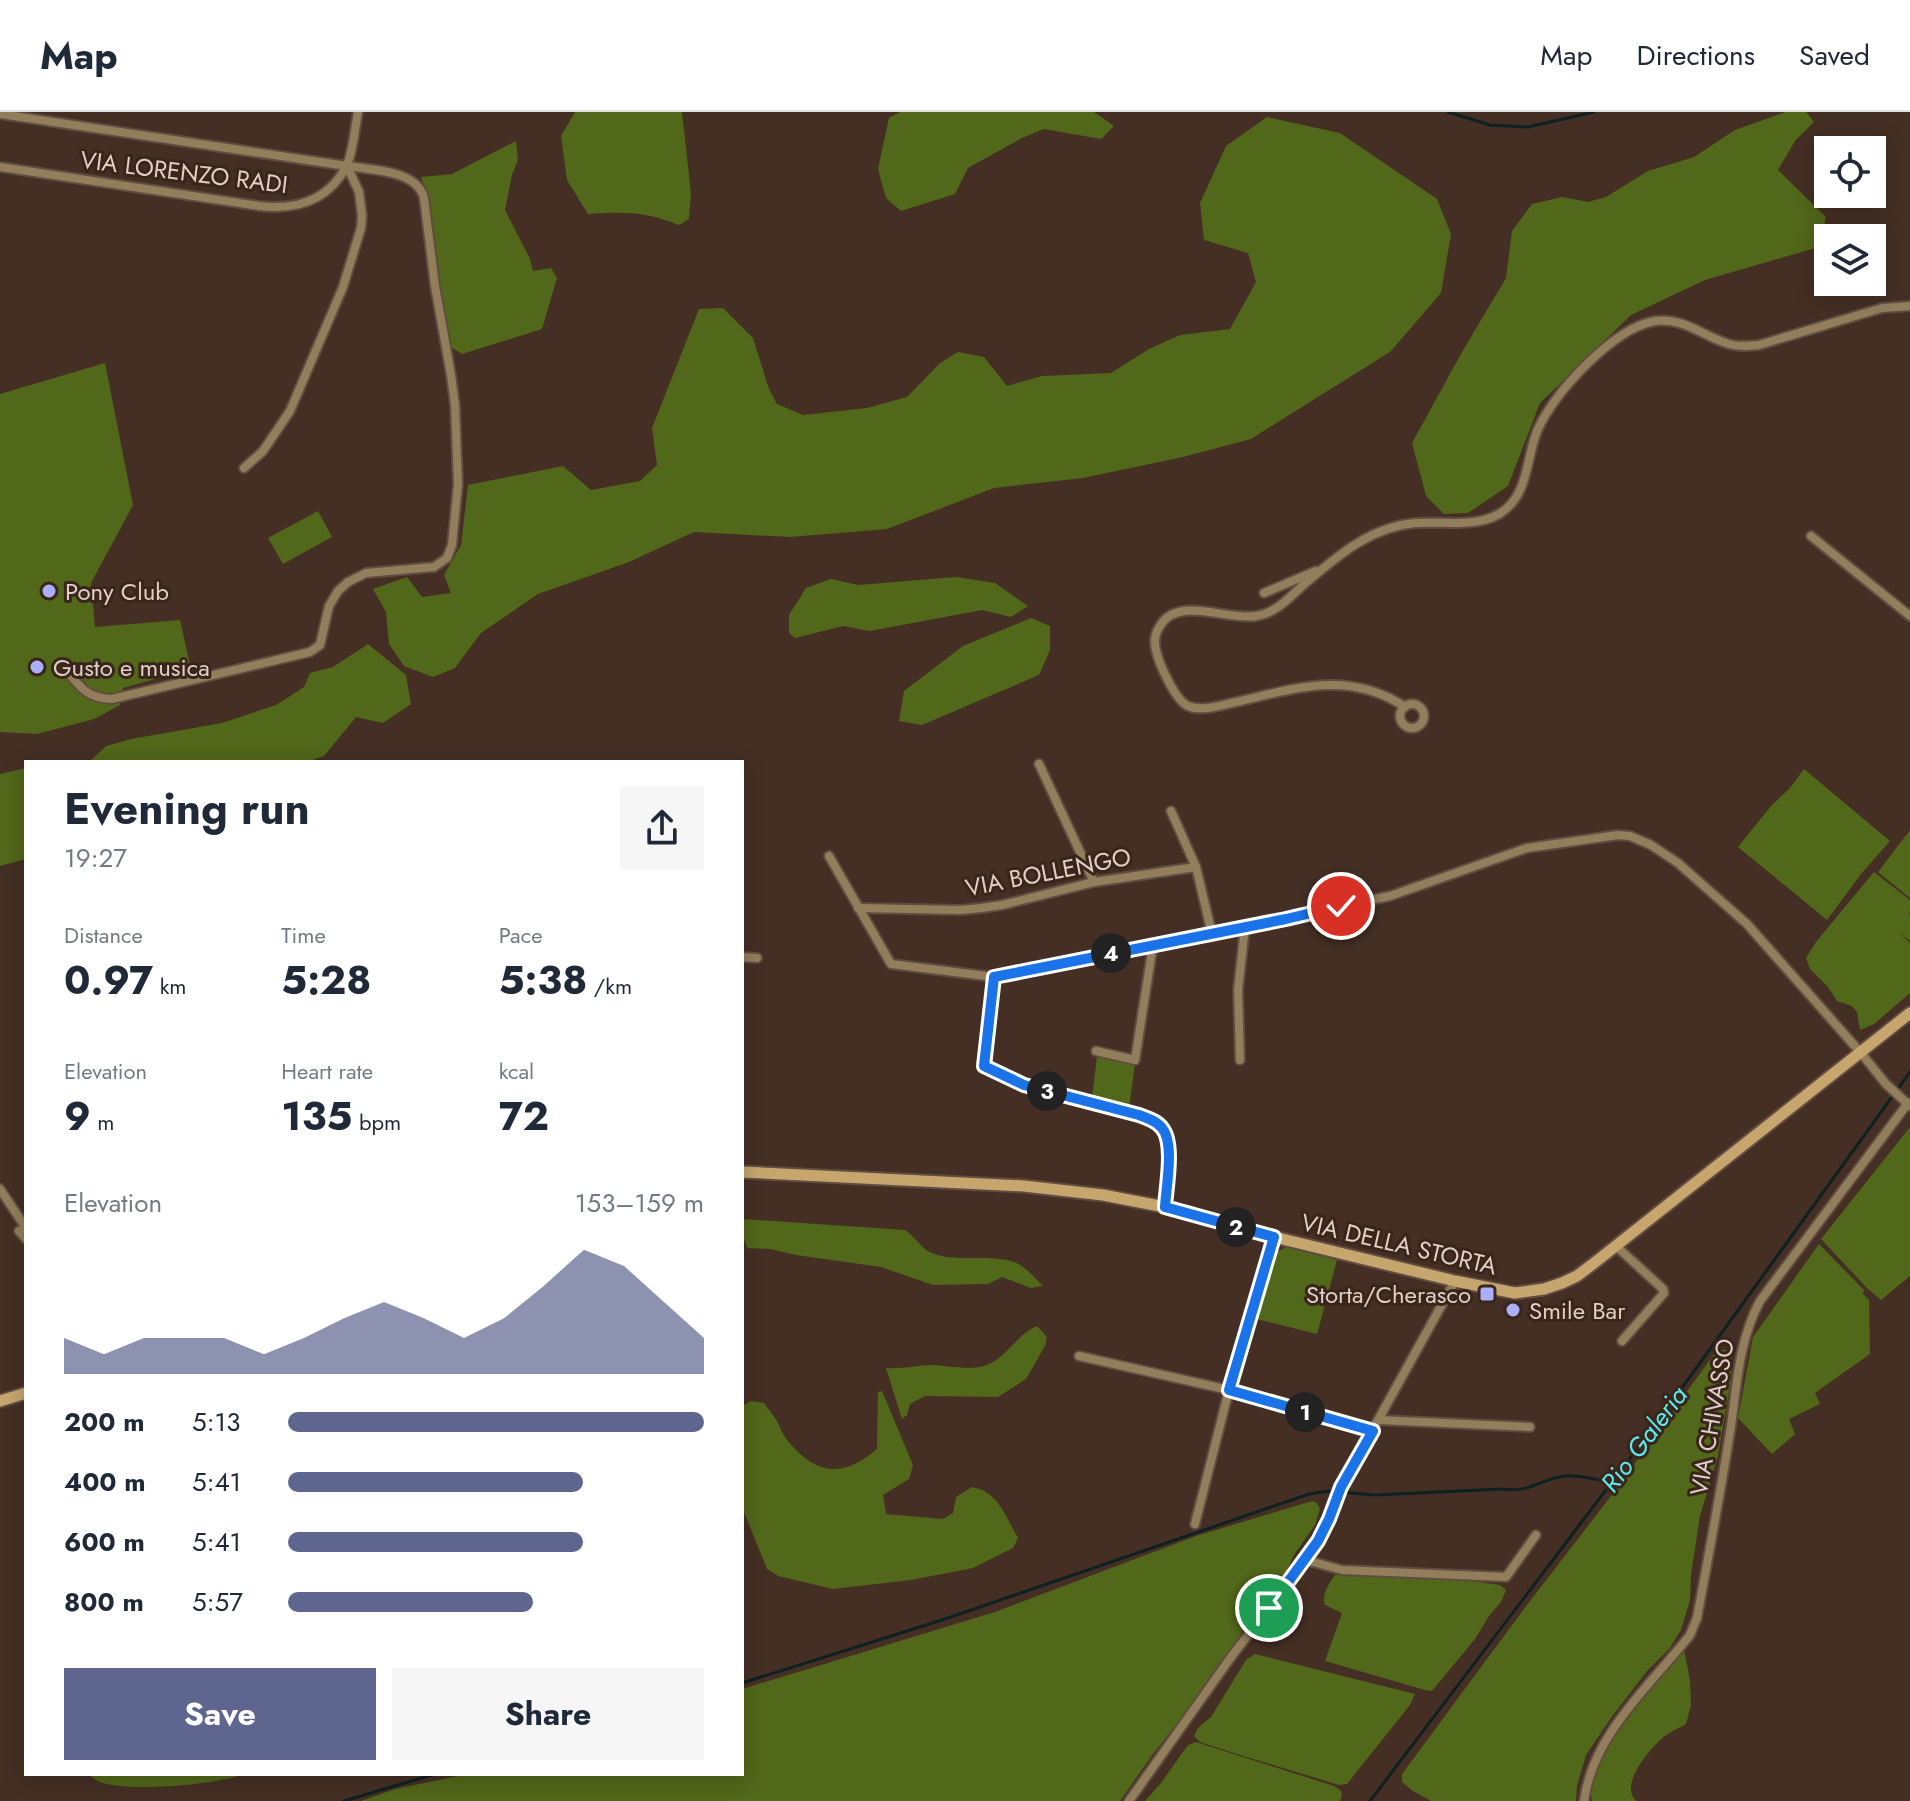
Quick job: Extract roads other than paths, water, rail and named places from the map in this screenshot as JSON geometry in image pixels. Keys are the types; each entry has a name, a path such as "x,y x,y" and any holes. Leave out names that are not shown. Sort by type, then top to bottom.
{"main road":[{"name":"VIA DELLA STORTA","path":"744,1172 1024,1186 1103,1195 1165,1207 1274,1237 1515,1293 1544,1289 1577,1276 1910,1013"},
{"path":"0,1401 24,1394"}],"street":[{"path":"244,468 263,451 290,411 343,287 361,228 359,192 347,166 358,112"},
{"path":"0,114 347,166 405,177 416,183 422,189 453,386 457,491 453,542 443,562 429,568 366,573 350,580 330,603 321,641 310,652 112,699 87,693 65,668"},
{"name":"VIA LORENZO RADI","path":"0,167 284,208 315,198 335,182 347,166"},
{"path":"1405,707 1370,689 1341,685 1298,688 1203,708 1188,706 1176,695 1156,649 1157,631 1166,618 1186,610 1247,617 1264,614 1281,604 1355,544 1388,529 1415,523 1483,520 1507,508 1523,487 1534,441 1543,418 1557,397 1596,357 1636,327 1662,320 1679,322 1723,342 1750,346 1882,308 1910,306"},
{"path":"1811,536 1910,616"},
{"path":"1264,593 1320,570"},
{"path":"1039,764 1094,882"},
{"path":"1171,811 1196,867 1212,934"},
{"name":"VIA CHIVASSO","path":"858,908 891,964 994,977 1390,896 1527,848 1604,836 1630,836 1651,845 1678,863 1730,908 1761,939 1886,1084 1909,1104 1754,1312 1741,1351 1697,1618 1690,1635 1616,1725 1591,1769 1584,1801"},
{"path":"829,856 858,908"},
{"name":"VIA BOLLENGO","path":"858,908 981,908 1094,882 1196,867"},
{"path":"1240,1060 1238,990 1245,927"},
{"path":"1096,1051 1135,1060 1153,945"},
{"path":"744,957 757,958"},
{"path":"994,977 984,1066 1024,1085 1139,1115 1159,1125 1166,1133 1169,1144 1165,1207"},
{"path":"0,1189 23,1229"},
{"path":"1195,1524 1229,1390 1274,1237"},
{"path":"1616,1246 1664,1293 1622,1341"},
{"path":"1129,1801 1318,1541 1341,1487 1455,1281"},
{"path":"1079,1356 1229,1390 1373,1431"},
{"path":"1379,1420 1530,1427"},
{"path":"1306,1560 1342,1570 1506,1577 1536,1535"}],"waterway":[{"path":"1448,112 1490,125 1528,127 1594,112"},
{"name":"Rio Galeria","path":"1370,1801 1653,1428 1910,1072"},
{"path":"744,1682 942,1620 1309,1494 1328,1491 1375,1495 1518,1490 1565,1476 1612,1482"},
{"path":"344,1801 428,1776"}],"place":[{"name":"Pony Club","path":"49,591"},
{"name":"Gusto e musica","path":"37,667"},
{"name":"Storta/Cherasco","path":"1487,1294"},
{"name":"Smile Bar","path":"1513,1310"}]}
